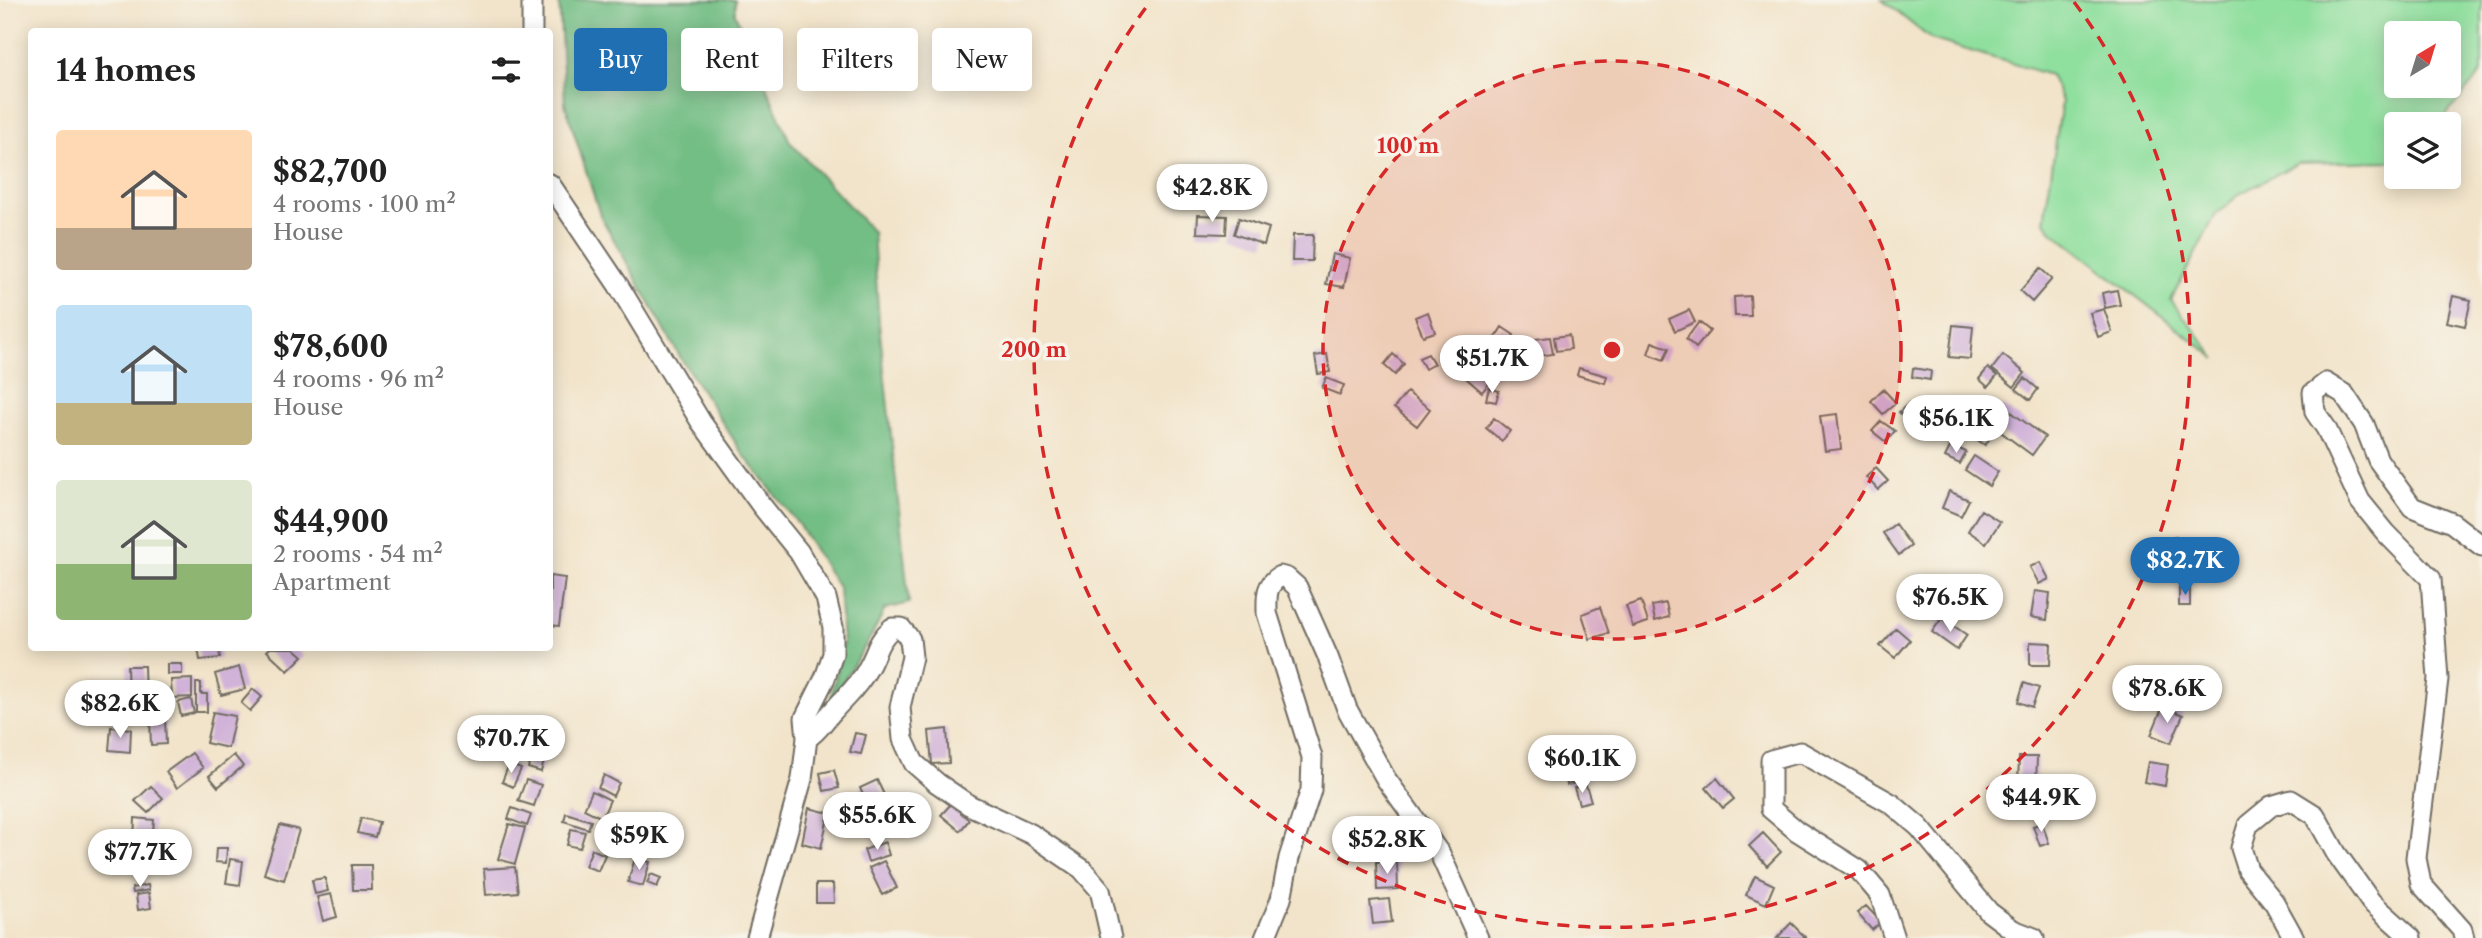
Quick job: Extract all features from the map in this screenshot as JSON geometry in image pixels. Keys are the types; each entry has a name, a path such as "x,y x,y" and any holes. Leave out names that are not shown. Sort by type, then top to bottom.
{"street":[{"path":"532,0 532,28"},
{"path":"553,188 618,285 701,422 799,552 826,598 833,627 833,653 825,678 805,718 807,738 802,779 757,938"},
{"path":"2464,938 2462,930 2421,884 2416,858 2438,679 2431,579 2360,502 2326,428 2315,412 2313,393 2326,383 2344,394 2364,424 2378,460 2412,508 2452,523 2482,546"},
{"path":"1265,938 1281,899 1289,858 1311,790 1312,757 1267,613 1267,594 1271,582 1280,576 1287,578 1297,587 1328,657 1347,709 1386,779 1440,854 1478,938"},
{"path":"807,738 817,733 832,712 856,689 880,640 892,628 901,628 910,639 912,657 900,707 904,739 914,763 969,805 1031,834 1082,869 1100,890 1111,938"},
{"path":"1894,938 1880,895 1859,870 1797,831 1771,809 1772,760 1800,752 1892,804 1919,827 1989,912 2013,930 2034,938"},
{"path":"2294,938 2274,902 2248,870 2241,848 2248,825 2271,806 2291,800 2315,815 2336,853 2371,902 2411,938"}],"green space":[{"path":"559,0 735,0 735,14 741,28 681,28 681,91 768,91 790,142 873,232 879,323 909,603 885,609 830,702 843,643 839,589 798,524 743,454 680,357 600,215 565,104"},
{"path":"1882,0 2482,0 2482,72 2461,97 2461,21 2384,21 2384,98 2460,98 2449,112 2384,112 2384,161 2298,163 2241,193 2216,214 2171,300 2217,359 2053,232 2044,221 2062,101 2050,75 1931,39"}],"building":[{"path":"1198,215 1227,216 1226,234 1197,233"},
{"path":"1239,218 1269,228 1264,245 1234,234"},
{"path":"1293,235 1313,235 1312,261 1292,261"},
{"path":"1332,254 1350,258 1344,287 1326,284"},
{"path":"2040,268 2052,279 2032,302 2020,291"},
{"path":"2117,290 2120,305 2105,308 2102,293"},
{"path":"1750,296 1751,316 1735,316 1734,297"},
{"path":"2453,296 2471,300 2465,326 2447,322"},
{"path":"2104,309 2112,332 2098,337 2090,313"},
{"path":"1689,310 1695,322 1675,331 1669,319"},
{"path":"1428,312 1435,332 1423,336 1415,317"},
{"path":"1699,322 1710,331 1696,348 1686,339"},
{"path":"1953,325 1973,327 1970,359 1949,357"},
{"path":"1502,327 1514,335 1504,351 1492,343"},
{"path":"1569,335 1571,349 1556,351 1554,337"},
{"path":"1550,337 1553,354 1522,358 1520,341"},
{"path":"1652,342 1669,348 1664,360 1648,354"},
{"path":"1452,345 1462,365 1452,370 1442,350"},
{"path":"1327,354 1330,372 1318,374 1315,356"},
{"path":"1393,354 1404,364 1395,375 1384,365"},
{"path":"1428,354 1434,364 1425,369 1419,358"},
{"path":"2003,355 2025,373 2014,387 1992,369"},
{"path":"1467,363 1490,382 1482,392 1459,372"},
{"path":"1579,368 1607,376 1605,383 1577,375"},
{"path":"1913,368 1931,371 1930,380 1912,377"},
{"path":"1988,368 1997,376 1988,387 1979,379"},
{"path":"1326,378 1344,385 1340,395 1322,388"},
{"path":"2025,378 2038,389 2030,400 2016,389"},
{"path":"1489,388 1499,391 1496,402 1486,400"},
{"path":"1883,389 1896,403 1883,414 1871,401"},
{"path":"1407,392 1430,409 1417,426 1394,408"},
{"path":"1909,403 1926,421 1916,430 1899,412"},
{"path":"2003,406 2045,437 2032,455 1990,424"},
{"path":"1964,408 1978,419 1966,434 1952,424"},
{"path":"1837,414 1841,449 1825,451 1820,416"},
{"path":"1494,418 1510,431 1502,441 1486,428"},
{"path":"1979,420 1995,431 1985,445 1969,434"},
{"path":"1881,421 1895,431 1886,442 1872,431"},
{"path":"1951,445 1966,452 1960,464 1945,457"},
{"path":"1974,456 1998,472 1989,486 1965,470"},
{"path":"1876,468 1888,481 1878,490 1866,477"},
{"path":"1949,491 1969,500 1961,516 1942,508"},
{"path":"1981,510 2000,522 1986,543 1968,531"},
{"path":"1895,524 1911,546 1899,555 1883,533"},
{"path":"2176,536 2185,548 2174,556 2165,544"},
{"path":"2192,561 2199,574 2185,581 2179,567"},
{"path":"2040,562 2049,579 2039,584 2030,567"},
{"path":"553,576 565,578 559,626 553,625"},
{"path":"2190,587 2190,606 2179,606 2179,588"},
{"path":"2035,591 2050,593 2047,620 2031,617"},
{"path":"1641,601 1648,622 1633,627 1626,606"},
{"path":"1666,603 1669,617 1655,621 1652,606"},
{"path":"1600,607 1609,633 1590,639 1582,614"},
{"path":"1942,618 1967,635 1957,650 1932,632"},
{"path":"1896,628 1910,640 1895,658 1880,646"},
{"path":"2030,642 2051,643 2050,665 2030,665"},
{"path":"198,651 219,651 220,658 200,660"},
{"path":"267,651 297,651 303,656 288,671"},
{"path":"167,664 182,664 182,674 167,674"},
{"path":"127,666 144,666 145,698 128,699"},
{"path":"239,667 245,689 221,695 215,674"},
{"path":"192,679 192,697 172,698 171,680"},
{"path":"196,683 201,683 201,694 207,694 207,712 196,712"},
{"path":"2024,683 2039,688 2032,707 2018,702"},
{"path":"253,689 262,697 250,711 241,703"},
{"path":"191,699 194,713 181,716 178,702"},
{"path":"2163,706 2183,715 2171,743 2151,735"},
{"path":"213,712 235,716 228,748 206,743"},
{"path":"165,717 166,744 151,745 150,718"},
{"path":"111,727 131,729 130,752 109,750"},
{"path":"947,729 949,763 932,764 929,731"},
{"path":"855,733 866,735 861,754 850,752"},
{"path":"192,753 203,768 177,788 166,772"},
{"path":"532,753 545,757 541,772 528,768"},
{"path":"1578,754 1584,781 1567,785 1561,758"},
{"path":"234,755 243,766 218,787 209,776"},
{"path":"2019,757 2037,757 2036,785 2018,785"},
{"path":"2148,762 2168,765 2165,786 2144,782"},
{"path":"509,764 521,769 513,787 502,782"},
{"path":"834,770 839,788 824,791 820,773"},
{"path":"604,775 619,783 613,796 598,788"},
{"path":"1717,778 1734,799 1723,808 1706,788"},
{"path":"526,780 541,785 534,806 518,801"},
{"path":"877,780 886,799 868,807 860,788"},
{"path":"1586,785 1591,801 1579,804 1574,788"},
{"path":"151,786 163,798 148,813 135,801"},
{"path":"592,791 610,800 602,818 584,809"},
{"path":"846,795 852,814 841,817 835,798"},
{"path":"951,804 969,820 960,831 941,815"},
{"path":"512,808 531,815 527,826 508,819"},
{"path":"809,808 829,813 821,848 802,843"},
{"path":"566,813 591,821 588,829 564,821"},
{"path":"135,818 154,820 152,845 134,843"},
{"path":"361,818 379,822 375,837 357,833"},
{"path":"2042,823 2049,843 2040,846 2033,826"},
{"path":"509,824 525,828 515,864 498,859"},
{"path":"280,825 299,830 284,880 264,874"},
{"path":"571,829 585,832 580,848 567,845"},
{"path":"1763,833 1781,852 1767,866 1749,846"},
{"path":"885,842 889,855 868,862 864,850"},
{"path":"216,848 227,848 226,863 215,862"},
{"path":"592,849 605,855 598,871 585,866"},
{"path":"635,858 650,862 643,886 628,882"},
{"path":"230,859 243,861 240,885 226,883"},
{"path":"884,861 897,888 882,895 869,868"},
{"path":"1397,861 1398,889 1377,890 1376,862"},
{"path":"352,865 371,865 372,890 353,890"},
{"path":"515,867 518,892 486,895 484,869"},
{"path":"651,874 661,878 657,887 647,883"},
{"path":"1755,876 1774,885 1766,904 1746,895"},
{"path":"325,878 328,891 315,894 312,880"},
{"path":"816,884 833,884 834,903 816,903"},
{"path":"148,885 149,890 133,893 132,888"},
{"path":"149,893 151,908 138,910 136,895"},
{"path":"331,894 337,917 323,921 317,897"},
{"path":"1389,899 1392,922 1373,924 1370,901"},
{"path":"1866,906 1881,922 1872,930 1857,913"},
{"path":"1791,923 1806,938 1777,938"}]}
